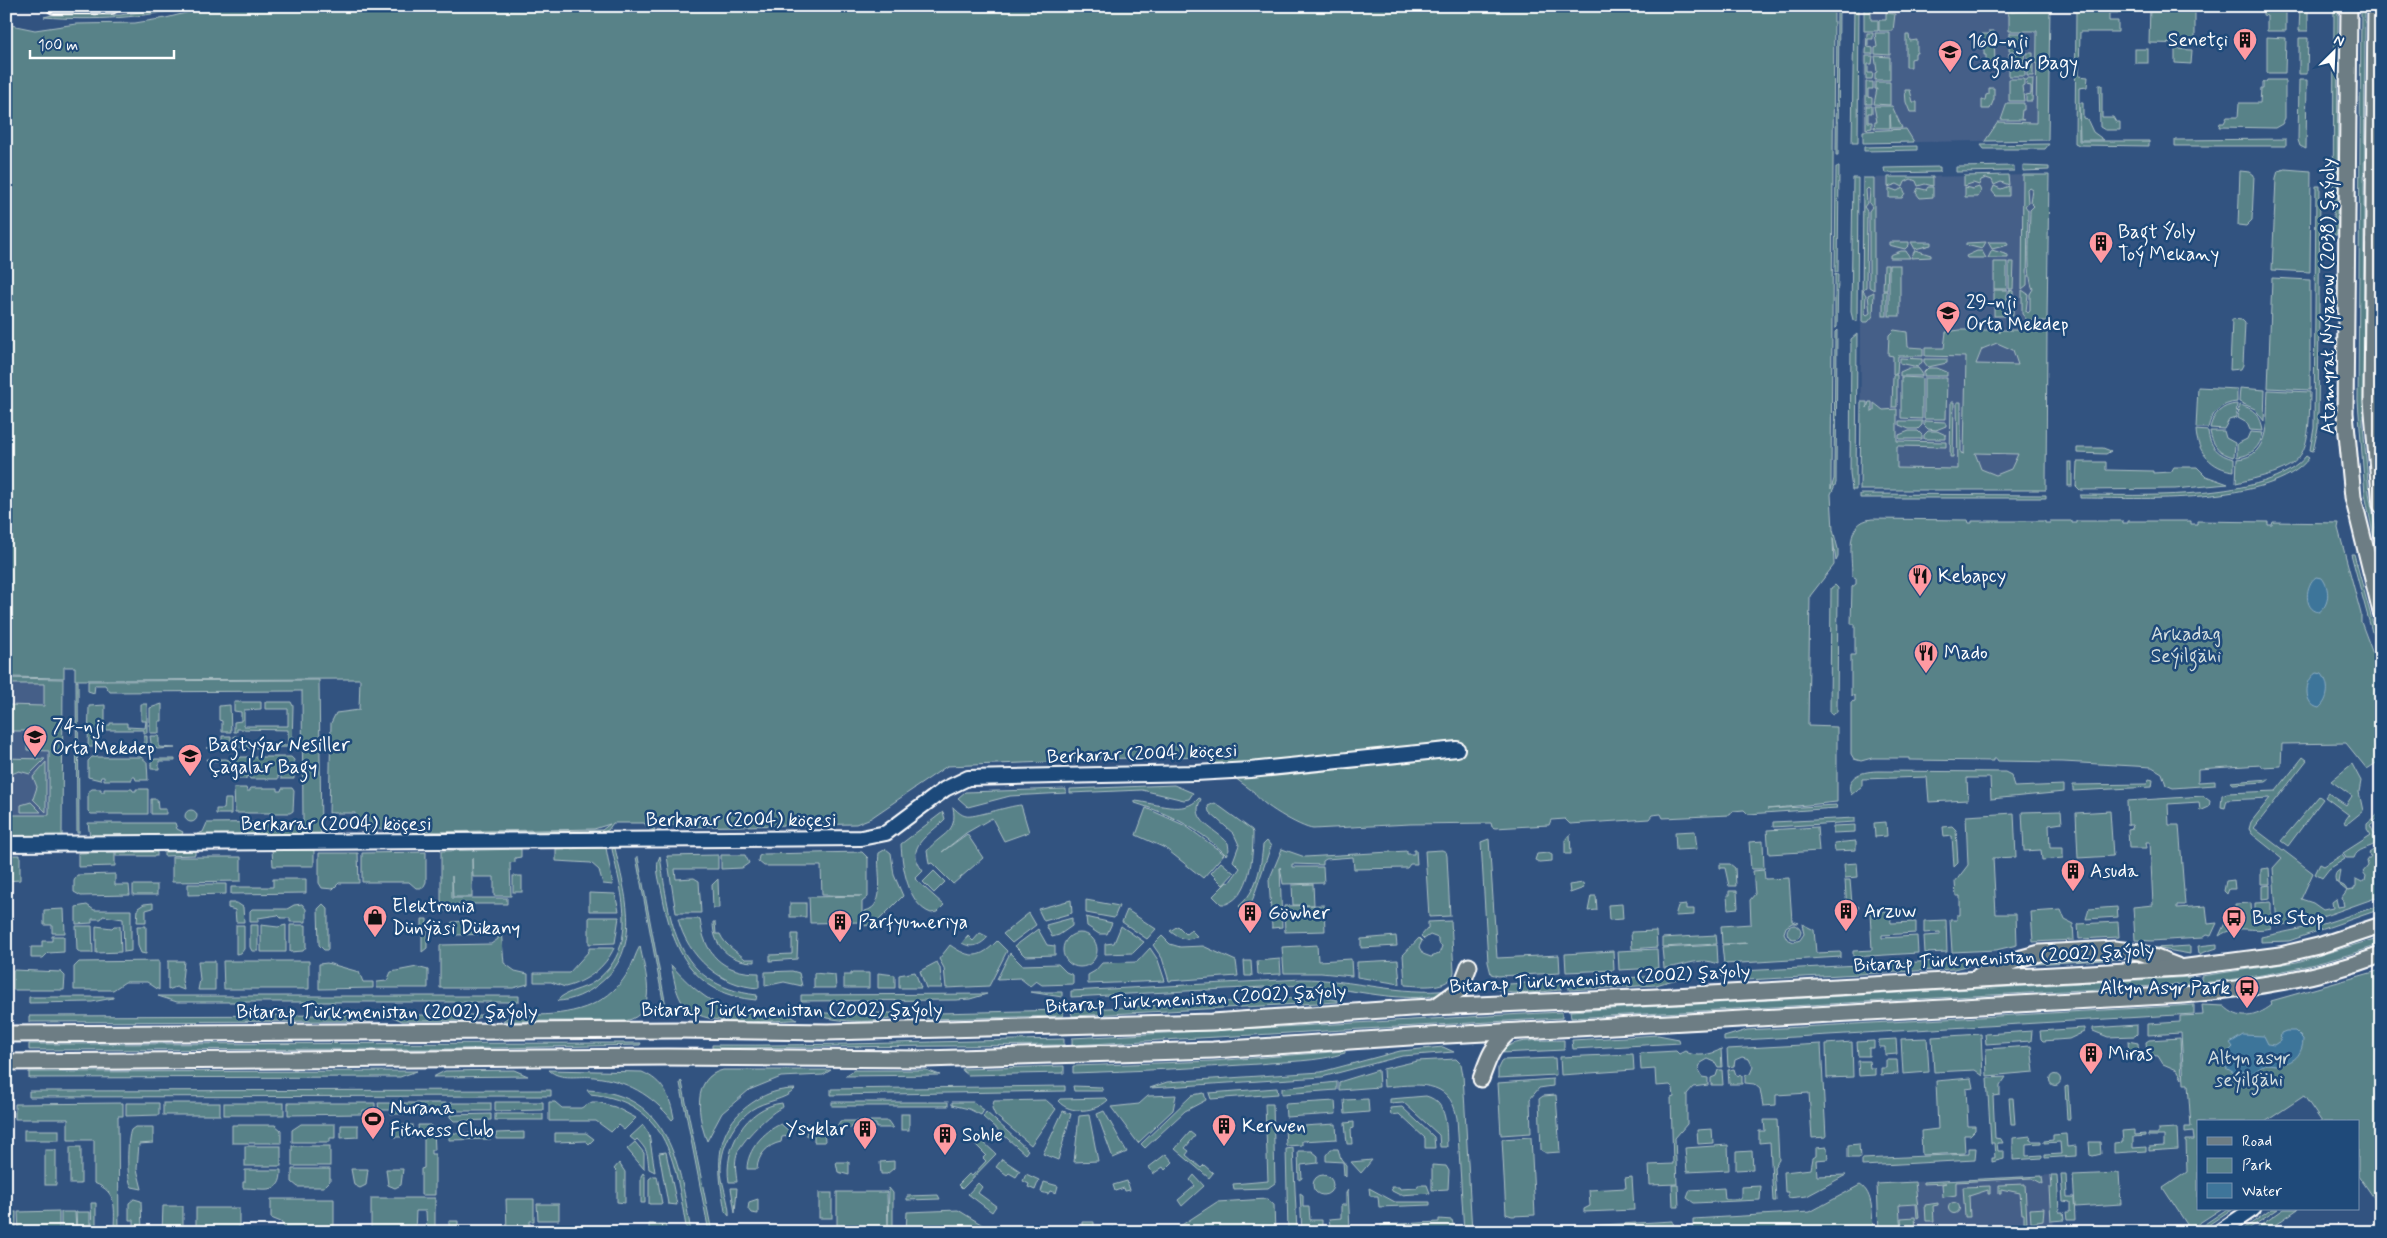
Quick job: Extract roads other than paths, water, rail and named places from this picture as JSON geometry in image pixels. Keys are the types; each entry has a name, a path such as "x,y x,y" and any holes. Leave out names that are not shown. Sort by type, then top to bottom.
{"main road":[{"name":"Atamyrat Nyýazow (2038) şaýoly","path":"2349,6 2345,413 2353,497 2381,612"},
{"path":"2376,6 2372,401 2381,505"},
{"name":"Bitarap Türkmenistan (2002) şaýoly","path":"6,1034 883,1031 1212,1022 1434,1007 2180,968 2280,955 2381,926"},
{"path":"1970,980 2018,959 2040,953 2132,950 2180,968"},
{"path":"6,1062 666,1057 924,1059 1212,1050 2184,995 2287,982 2329,972 2381,955"},
{"path":"1434,1007 1450,999 1460,989 1468,966"},
{"path":"1481,1079 1489,1054 1509,1032"}],"street":[{"path":"54,6 111,6"},
{"name":"Berkarar (2004) köçesi","path":"6,844 861,838 886,833 945,789 968,778 1250,770 1457,749"},
{"path":"2219,1232 2251,1210"}],"water":[{"path":"2316,577 2322,578 2325,582 2328,596 2323,609 2319,612 2310,607 2307,596 2312,580"},
{"path":"2316,673 2322,674 2327,687 2325,701 2319,708 2310,702 2307,692 2309,681"},
{"path":"2295,1031 2303,1039 2299,1054 2293,1060 2278,1063 2277,1065 2266,1064 2251,1074 2248,1070 2236,1074 2226,1068 2224,1056 2233,1047 2230,1043 2243,1035 2264,1036 2268,1044 2274,1045 2280,1041 2281,1033"}],"place":[{"name":"Senetçi","path":"2245,61"},
{"name":"160-nji Cagalar Bagy","path":"1950,73"},
{"name":"Bagt Ýoly Toý Mekany","path":"2101,264"},
{"name":"29-nji Orta Mekdep","path":"1948,334"},
{"name":"Kebapcy","path":"1920,597"},
{"name":"Mado","path":"1926,674"},
{"name":"74-nji Orta Mekdep","path":"35,758"},
{"name":"Bagtyýar Nesiller Çagalar Bagy","path":"190,777"},
{"name":"Asuda","path":"2073,892"},
{"name":"Arzuw","path":"1846,932"},
{"name":"Göwher","path":"1250,934"},
{"name":"Elektronia Dünýäsi Dükany","path":"375,938"},
{"name":"Bus Stop","path":"2234,939"},
{"name":"Parfyumeriya","path":"840,943"},
{"name":"Altyn Asyr Park","path":"2247,1009"},
{"name":"Miras","path":"2091,1075"},
{"name":"Nurana Fitness Club","path":"373,1140"},
{"name":"Kerwen","path":"1224,1147"},
{"name":"Ysyklar","path":"865,1150"},
{"name":"Sohle","path":"945,1156"}],"park label":[{"name":"Arkadag Seýilgähi","path":"2186,645"},
{"name":"Altyn asyr seýilgähi","path":"2249,1069"}]}
